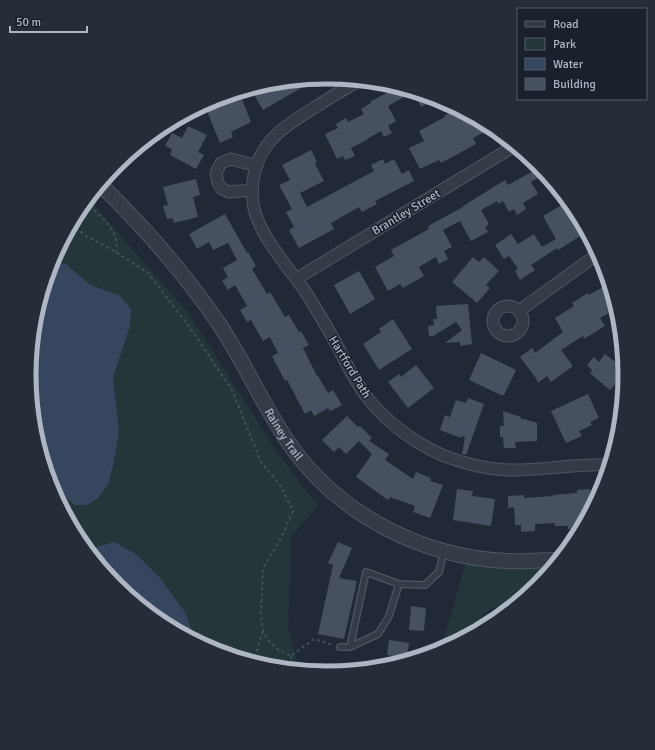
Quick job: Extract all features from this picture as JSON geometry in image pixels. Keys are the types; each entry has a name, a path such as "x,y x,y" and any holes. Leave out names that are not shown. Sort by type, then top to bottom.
{"street":[{"name":"Hartford Path","path":"352,85 287,124 267,145 257,166 252,190 257,218 266,235 328,329 359,386 370,401 405,433 421,444 460,461 506,470 523,470 569,465 605,464"},
{"name":"Brantley Street","path":"296,279 510,148"},
{"path":"252,190 229,192 222,189 218,182 216,173 221,163 231,159 257,166"},
{"name":"Rainey Trail","path":"104,188 156,244 203,302 223,330 280,429 294,450 317,477 344,501 361,514 380,525 412,541 444,551 479,559 506,561 553,559"},
{"path":"519,311 594,257"}],"lane":[{"path":"350,647 366,572 399,584 425,585 439,572 444,551"},
{"path":"340,647 350,647 378,634 389,616 399,584"}],"path":[{"path":"90,206 113,228 117,237 116,252"},
{"path":"76,227 84,235 116,252 148,273 190,328 232,390 261,462 280,486 293,511 281,538 263,568 261,614 263,631 255,658"},
{"path":"263,631 276,650 291,656"},
{"path":"291,656 314,639 340,647"},
{"path":"291,656 292,664"}],"green space":[{"path":"92,203 189,314 277,452 318,506 291,536 288,629 298,665 252,657 216,644 182,627 150,606 135,594 108,567 85,537 75,521 58,487 51,469 38,413 36,375 38,337 51,281 58,263 75,229"},
{"path":"466,562 548,566 534,581 505,606 493,608 482,616 482,622 443,642"}],"water":[{"path":"58,263 66,264 90,285 119,295 131,309 130,326 113,377 119,432 108,484 98,498 87,505 75,505 61,494 58,487 51,469 38,413 36,375 38,337 51,281"},
{"path":"114,542 136,554 160,578 185,612 192,633 166,617 135,594 108,567 94,549"}],"building":[{"path":"308,84 263,110 253,93"},
{"path":"391,90 408,95 388,106 396,121 388,126 392,133 384,137 381,131 351,148 355,156 345,160 343,156 337,159 325,134 338,128 336,124 346,118 348,122 364,114 361,109 371,103 370,102"},
{"path":"241,97 251,122 231,132 233,137 220,143 207,111"},
{"path":"416,97 429,102 421,107"},
{"path":"451,112 486,131 473,138 476,144 441,163 439,160 420,169 409,148 424,141 419,131 445,117 444,116"},
{"path":"188,126 207,135 198,152 204,155 196,169 170,155 172,149 165,146 172,133 182,138"},
{"path":"311,150 317,162 315,164 324,181 300,193 307,207 374,171 371,165 383,159 385,164 394,159 402,174 409,170 414,181 375,201 377,204 362,212 359,207 331,223 334,229 299,248 289,230 294,227 286,212 292,209 279,185 290,180 282,165"},
{"path":"535,170 541,176 531,182 538,194 523,203 526,209 517,215 514,209 509,212 503,201 498,204 497,201 481,210 489,224 485,227 488,232 471,241 460,221 443,230 452,247 444,251 448,259 439,264 436,257 419,267 424,276 403,288 400,284 388,291 375,267 394,256 391,250 429,229 428,226 463,207 505,180 508,185"},
{"path":"196,179 200,195 193,197 198,217 174,223 172,218 167,219 163,206 168,205 163,187"},
{"path":"563,204 583,234 558,250 557,248 531,265 535,270 520,280 515,271 518,269 509,256 504,259 495,245 511,234 518,244 534,234 542,247 556,239 543,216"},
{"path":"225,214 256,266 252,269 267,294 270,292 285,317 289,315 309,345 303,348 317,376 328,393 333,390 342,405 330,411 328,408 314,416 311,410 305,414 272,356 278,353 270,337 263,341 251,320 247,322 240,310 247,306 235,285 228,290 222,281 228,277 223,268 237,260 228,243 213,250 209,242 197,249 189,234"},
{"path":"473,257 479,262 484,257 499,271 486,285 490,288 477,303 452,282"},
{"path":"359,271 375,299 350,314 334,285"},
{"path":"605,286 612,312 600,318 605,326 584,339 583,336 561,350 573,366 551,382 547,376 538,383 535,376 520,357 532,348 535,353 563,332 555,318 574,306 572,303 588,293 589,295"},
{"path":"468,304 472,344 460,346 460,342 445,343 462,330 456,322 433,336 429,336 428,326 434,325 433,319 437,319 436,306"},
{"path":"393,319 412,349 379,370 363,344 381,332 379,329"},
{"path":"481,353 516,370 504,395 469,380"},
{"path":"605,354 618,363 619,380 610,390 590,373 592,370 587,365 594,357 599,362"},
{"path":"416,365 434,388 408,408 388,382 399,374 401,377"},
{"path":"588,394 599,418 590,422 592,425 579,431 582,436 566,443 551,411"},
{"path":"468,398 484,404 466,455 462,454 465,437 461,436 461,438 440,430 445,415 450,417 456,400 466,403"},
{"path":"503,411 521,417 521,419 537,423 537,441 515,442 516,448 504,448 503,437 500,437 500,426 504,426"},
{"path":"347,416 372,438 369,441 389,454 385,460 413,479 416,472 431,478 430,481 443,485 430,518 413,512 415,506 390,497 388,500 356,477 372,454 359,441 346,454 339,447 334,452 322,440"},
{"path":"457,489 473,491 472,496 495,499 491,526 453,520"},
{"path":"590,489 591,500 575,528 568,529 568,526 555,526 555,523 535,524 535,531 521,532 521,525 515,525 514,507 508,508 508,496 524,495 524,498 553,496 577,493 577,490"},
{"path":"338,542 352,548 339,578 357,581 344,639 318,634 333,565 328,563"},
{"path":"411,606 426,608 424,631 409,630"},
{"path":"389,640 409,643 407,656 402,657 387,655"}]}
